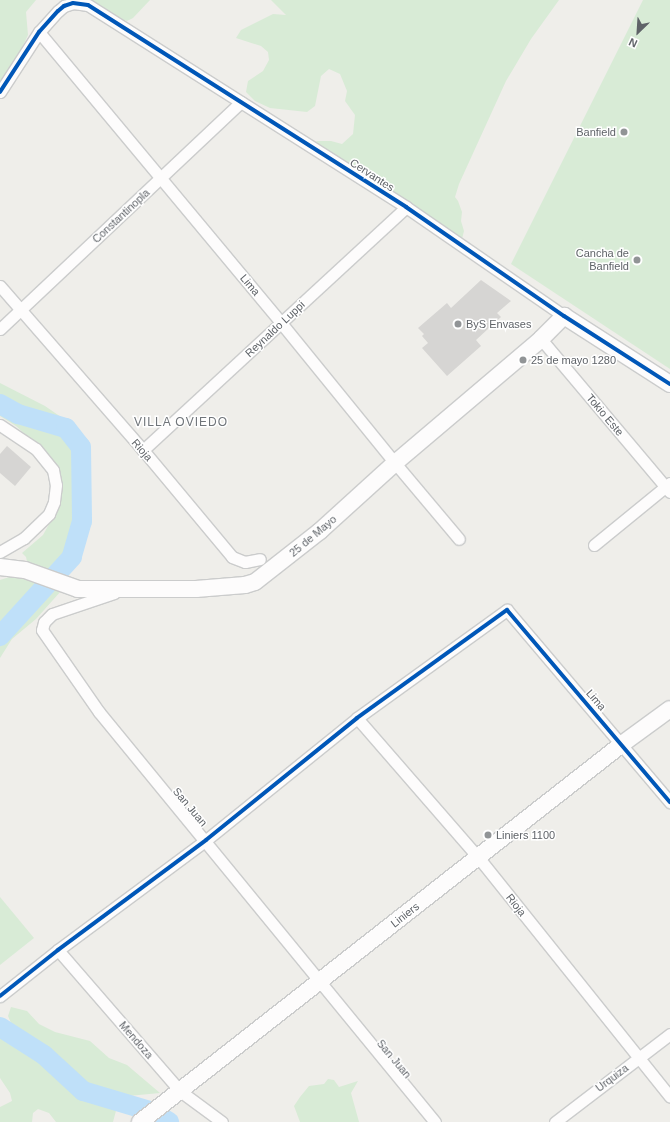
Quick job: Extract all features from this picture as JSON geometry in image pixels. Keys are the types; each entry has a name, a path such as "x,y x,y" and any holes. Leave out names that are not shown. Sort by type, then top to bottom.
{"street":[{"name":"Cervantes","path":"39,32 64,6 73,3 88,5 406,207 564,316 670,384"},
{"path":"0,92 39,32"},
{"name":"Lima","path":"39,32 282,324 394,464 459,539"},
{"name":"Constantinopla","path":"0,329 241,102"},
{"name":"Reynaldo Luppi","path":"143,450 282,324 406,207"},
{"name":"Rioja","path":"0,286 20,311 143,450 232,557 245,562 260,559"},
{"name":"25 de Mayo","path":"0,567 25,570 78,589 196,590 246,585 255,582 320,532 394,464 541,339 564,316"},
{"name":"Tokio Este","path":"541,339 668,487"},
{"path":"0,425 36,449 53,470 56,485 54,502 49,514 24,538 0,552"},
{"path":"594,545 668,487"},
{"name":"San Juan","path":"123,590 52,614 44,622 42,630 100,712 206,840 319,982 435,1122"},
{"name":"Lima","path":"357,718 507,610 670,802"},
{"name":"Liniers","path":"142,1121 622,744 670,709"},
{"path":"2,995 58,950 206,840 357,718"},
{"name":"Rioja","path":"357,718 478,857 638,1059 670,1097"},
{"name":"Mendoza","path":"58,950 174,1095 222,1122"},
{"name":"Urquiza","path":"555,1122 670,1034"}],"green space":[{"path":"0,0 36,0 26,12 28,35 20,52 0,82"},
{"path":"91,0 150,0 133,18 127,21 115,17"},
{"path":"271,0 559,0 531,39 506,81 459,184 455,197 462,212 461,221 464,231 462,239 458,240 313,144 317,141 331,141 342,144 353,134 355,115 345,101 347,91 340,74 329,69 321,76 315,106 307,112 270,108 255,101 246,92 248,81 263,71 269,60 268,52 261,46 236,38 241,30 273,14 286,15"},
{"name":"Banfield","path":"643,0 670,0 670,369 511,264"},
{"path":"0,383 45,406 77,428 89,453 91,478 87,526 61,591 36,619 12,639 0,658 0,580 22,573 24,580 28,566 26,557 22,553 43,535 54,515 60,496 62,481 59,470 50,457 16,426 0,416"},
{"path":"0,897 34,938 0,965"},
{"path":"11,1007 27,1011 39,1024 55,1032 90,1041 109,1058 127,1065 160,1093 128,1096 117,1107 113,1122 56,1122 49,1113 38,1109 33,1113 32,1122 0,1122 0,1107 12,1101 10,1093 0,1078 0,1033 11,1023 8,1016"},
{"path":"328,1079 334,1080 339,1087 358,1081 351,1093 359,1122 300,1122 294,1106 309,1086 324,1084"}],"building":[{"name":"ByS Envases","path":"481,280 511,301 497,313 501,317 476,340 481,346 447,376 422,348 428,343 422,336 424,334 418,328 447,303 451,308"},
{"path":"7,446 31,467 15,486 0,473 0,454"}],"waterway":[{"path":"0,404 18,414 66,428 81,447 82,521 72,557 0,636"},
{"path":"0,1027 44,1055 83,1091 150,1111 169,1122"}],"cycle path":[{"path":"0,92 39,32 58,11 64,6 73,3 88,5 406,207 564,316 670,384"},
{"path":"0,996 58,950 206,840 357,718 507,610 670,802"}],"place":[{"name":"Banfield","path":"624,132"},
{"name":"Cancha de Banfield","path":"637,260"},
{"name":"ByS Envases","path":"458,324"},
{"name":"25 de mayo 1280","path":"523,360"},
{"name":"Liniers 1100","path":"488,835"}],"district":[{"name":"VILLA OVIEDO","path":"181,423"}]}
